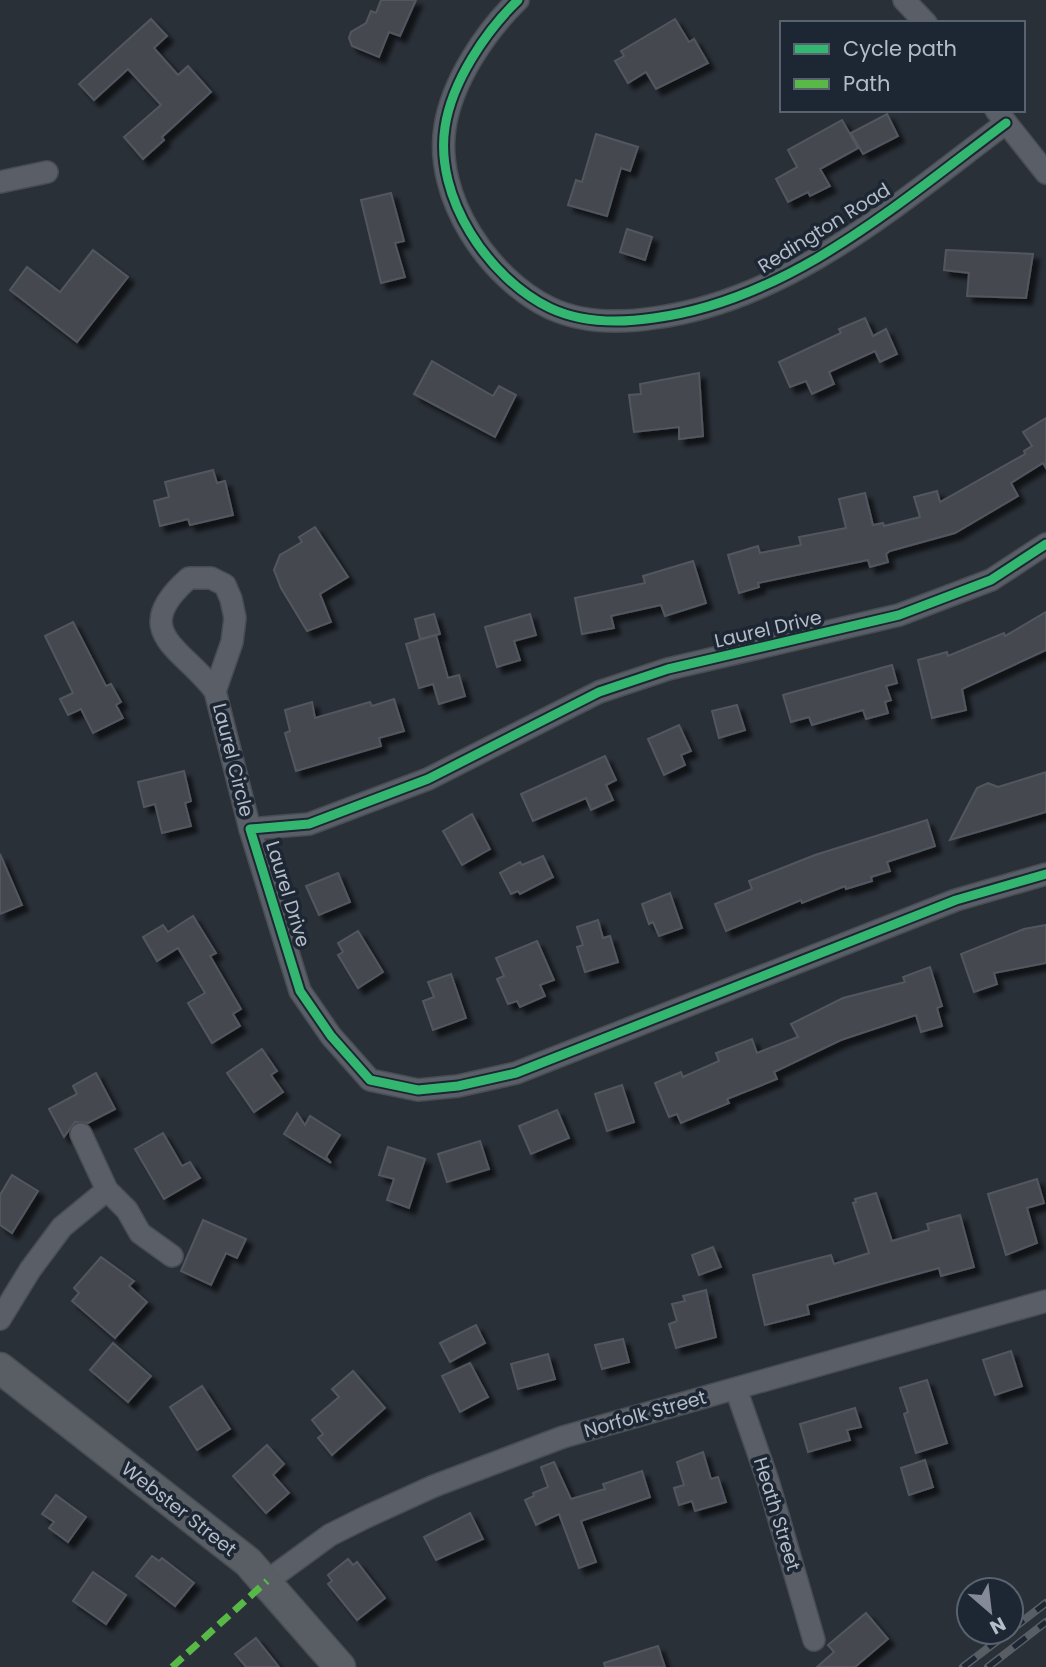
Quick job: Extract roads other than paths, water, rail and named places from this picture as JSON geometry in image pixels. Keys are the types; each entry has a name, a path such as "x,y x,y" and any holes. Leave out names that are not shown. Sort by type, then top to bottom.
{"street":[{"name":"Redington Road","path":"518,0 499,19 461,79 445,127 447,178 459,215 504,274 551,308 583,319 655,318 711,306 755,292 823,254 878,218 1001,117"},
{"path":"904,0 924,21"},
{"path":"1001,117 1046,173"},
{"path":"0,182 47,172"},
{"name":"Laurel Drive","path":"1046,544 991,580 899,615 668,668 599,692 428,779 309,824 250,830 300,991 331,1036 370,1080 418,1090 458,1086 516,1073 956,900 1046,874"},
{"name":"Laurel Circle","path":"215,691 232,642 235,618 231,598 225,585 211,578 189,578 175,590 162,610 162,628 166,642 204,675 215,691 250,830"},
{"path":"80,1134 107,1190 127,1210 140,1233 172,1256"},
{"path":"0,1319 30,1270 62,1227 107,1190"},
{"name":"Norfolk Street","path":"267,1581 330,1535 434,1486 563,1437 1046,1301"},
{"name":"Webster Street","path":"0,1368 248,1562 340,1667"},
{"name":"Heath Street","path":"736,1389 768,1481 814,1640"}],"railway":[{"path":"1025,1619 1046,1603"},
{"path":"988,1667 1046,1622"},
{"path":"963,1667 991,1646"}]}
